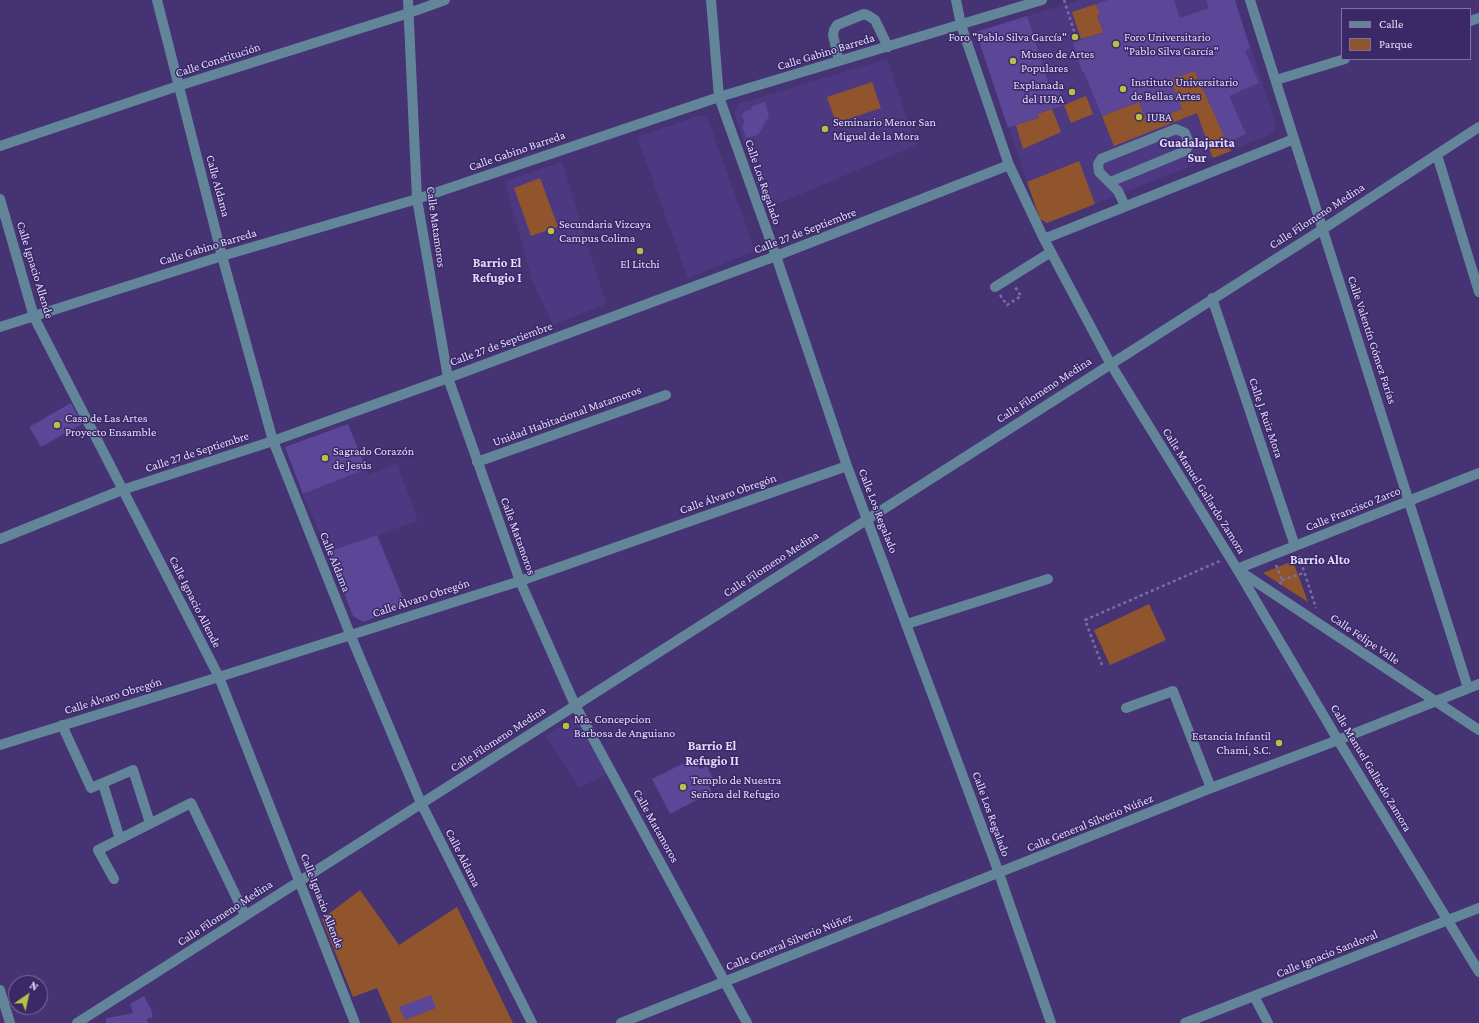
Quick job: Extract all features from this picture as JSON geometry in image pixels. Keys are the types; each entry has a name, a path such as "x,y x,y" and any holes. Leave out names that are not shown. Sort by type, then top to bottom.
{"street":[{"name":"Calle Aldama","path":"157,0 222,256 273,441 350,634 421,803 532,1023"},
{"name":"Calle Matamoros","path":"408,0 417,199 448,378 520,580 575,705 747,1023"},
{"name":"Calle Constitución","path":"0,146 178,86 409,13 445,0"},
{"name":"Calle Los Regalado","path":"710,0 719,97 776,256 847,466 999,873 1051,1023"},
{"name":"Calle Manuel Gallardo Zamora","path":"956,0 962,25 1009,165 1044,239 1110,363 1230,557 1338,740 1479,972"},
{"name":"Calle Gabino Barreda","path":"0,327 222,256 417,199 719,97 1042,0"},
{"name":"Calle Valentín Gómez Farías","path":"1250,0 1468,688"},
{"path":"839,61 833,35 834,30 837,25 864,14 875,20 888,47"},
{"path":"1276,80 1342,60"},
{"name":"Calle Filomeno Medina","path":"77,1023 1479,128"},
{"path":"1110,182 1185,151 1189,142 1185,133 1176,129 1101,159 1098,164 1099,172 1118,191 1125,206"},
{"path":"1044,239 1100,218 1125,206 1294,138"},
{"path":"1437,155 1479,292"},
{"name":"Calle 27 de Septiembre","path":"0,539 122,490 273,441 448,378 776,256 1009,165"},
{"name":"Calle Ignacio Allende","path":"0,199 34,317 219,677 355,1023"},
{"path":"995,287 1051,252"},
{"name":"Calle J. Ruiz Mora","path":"1212,298 1295,546"},
{"name":"Unidad Habitacional Matamoros","path":"477,462 666,395"},
{"name":"Calle Álvaro Obregón","path":"0,745 219,677 520,580 847,466"},
{"name":"Calle Francisco Zarco","path":"1237,569 1479,473"},
{"name":"Calle Felipe Valle","path":"1237,569 1479,730"},
{"path":"907,624 1048,579"},
{"name":"Calle General Silverio Núñez","path":"621,1023 1211,788 1436,702 1479,684"},
{"path":"1126,708 1173,691 1211,788"},
{"path":"62,725 92,788 133,770 150,823"},
{"path":"103,784 120,838"},
{"path":"114,879 98,850 191,803 245,915"},
{"name":"Calle Ignacio Sandoval","path":"1185,1023 1479,908"},
{"path":"0,990 10,1023"},
{"path":"1254,996 1268,1023"}],"path":[{"path":"1064,0 1075,34"},
{"path":"995,287 1006,305 1021,296 1010,278"},
{"path":"1295,546 1322,626"},
{"path":"1272,556 1282,580"},
{"path":"1102,665 1085,620 1230,557"},
{"path":"1274,594 1282,580 1304,573"}],"shaded area":[{"name":"IUBA","path":"1079,0 1235,0 1276,125 1272,134 1047,223 1040,219 976,32"},
{"name":"Seminario Menor San Miguel de la Mora","path":"887,59 916,145 766,209 734,113 738,104"},
{"path":"701,115 708,119 755,251 688,278 637,137"},
{"name":"Secundaria Vizcaya Campus Colima","path":"562,162 606,304 553,325 532,280 505,181"},
{"path":"397,463 418,521 328,552 303,494 366,469 369,475"},
{"path":"575,717 607,774 579,788 546,736"}],"green space":[{"path":"1096,4 1100,14 1097,16 1100,24 1133,13 1136,23 1081,39 1072,12"},
{"path":"1195,71 1231,151 1213,158 1197,113 1114,146 1102,116 1139,102 1147,122 1182,109 1170,79"},
{"path":"872,82 881,108 836,123 827,97"},
{"path":"1086,96 1093,114 1071,123 1064,105"},
{"path":"1052,109 1061,132 1023,149 1016,125 1038,118 1037,114"},
{"path":"1079,161 1095,204 1047,223 1040,219 1027,182"},
{"path":"540,178 558,227 531,236 514,188"},
{"path":"1293,561 1308,602 1263,573"},
{"path":"1149,604 1166,640 1110,665 1094,630"},
{"path":"360,890 399,945 457,907 513,1023 392,1023 377,988 353,997 322,919"}],"building":[{"path":"1108,0 1174,0 1180,18 1209,8 1206,0 1235,0 1250,48 1245,51 1259,83 1229,96 1246,134 1227,143 1195,71 1170,80 1182,109 1147,123 1139,102 1102,116 1084,72 1082,72 1073,42 1103,33 1097,15 1100,14 1096,4"},
{"name":"Museo de Artes Populares","path":"1027,16 1051,91 1058,88 1064,105 1037,114 1039,117 1008,128 976,32"},
{"path":"765,102 769,116 758,135 746,138 742,126 745,121 742,118 743,113 750,110 753,106"},
{"name":"Casa de Las Artes Proyecto Ensamble","path":"71,403 82,424 41,447 29,427"},
{"name":"Sagrado Corazón de Jesús","path":"348,424 366,469 303,494 285,447"},
{"path":"377,535 406,605 363,622 353,616 328,552"},
{"name":"Templo de Nuestra Señora del Refugio","path":"694,758 700,769 707,766 713,779 707,782 712,792 670,814 652,779"},
{"path":"431,995 436,1008 405,1020 399,1007"},
{"path":"144,996 151,1009 153,1017 147,1019 148,1023 106,1023 106,1018 133,1013 130,1004"}],"place":[{"name":"Foro \"Pablo Silva García\"","path":"1075,37"},
{"name":"Foro Universitario \"Pablo Silva García\"","path":"1116,44"},
{"name":"Museo de Artes Populares","path":"1013,61"},
{"name":"Instituto Universitario de Bellas Artes","path":"1123,89"},
{"name":"Explanada del IUBA","path":"1072,92"},
{"name":"IUBA","path":"1139,117"},
{"name":"Seminario Menor San Miguel de la Mora","path":"825,129"},
{"name":"Secundaria Vizcaya Campus Colima","path":"551,231"},
{"name":"El Litchi","path":"640,251"},
{"name":"Casa de Las Artes Proyecto Ensamble","path":"57,425"},
{"name":"Sagrado Corazón de Jesús","path":"325,458"},
{"name":"Ma. Concepcion Barbosa de Anguiano","path":"566,726"},
{"name":"Estancia Infantil Chami, S.C.","path":"1279,743"},
{"name":"Templo de Nuestra Señora del Refugio","path":"683,787"}],"district":[{"name":"Guadalajarita Sur","path":"1197,150"},
{"name":"Barrio El Refugio I","path":"497,270"},
{"name":"Barrio Alto","path":"1320,560"},
{"name":"Barrio El Refugio II","path":"712,754"}]}
